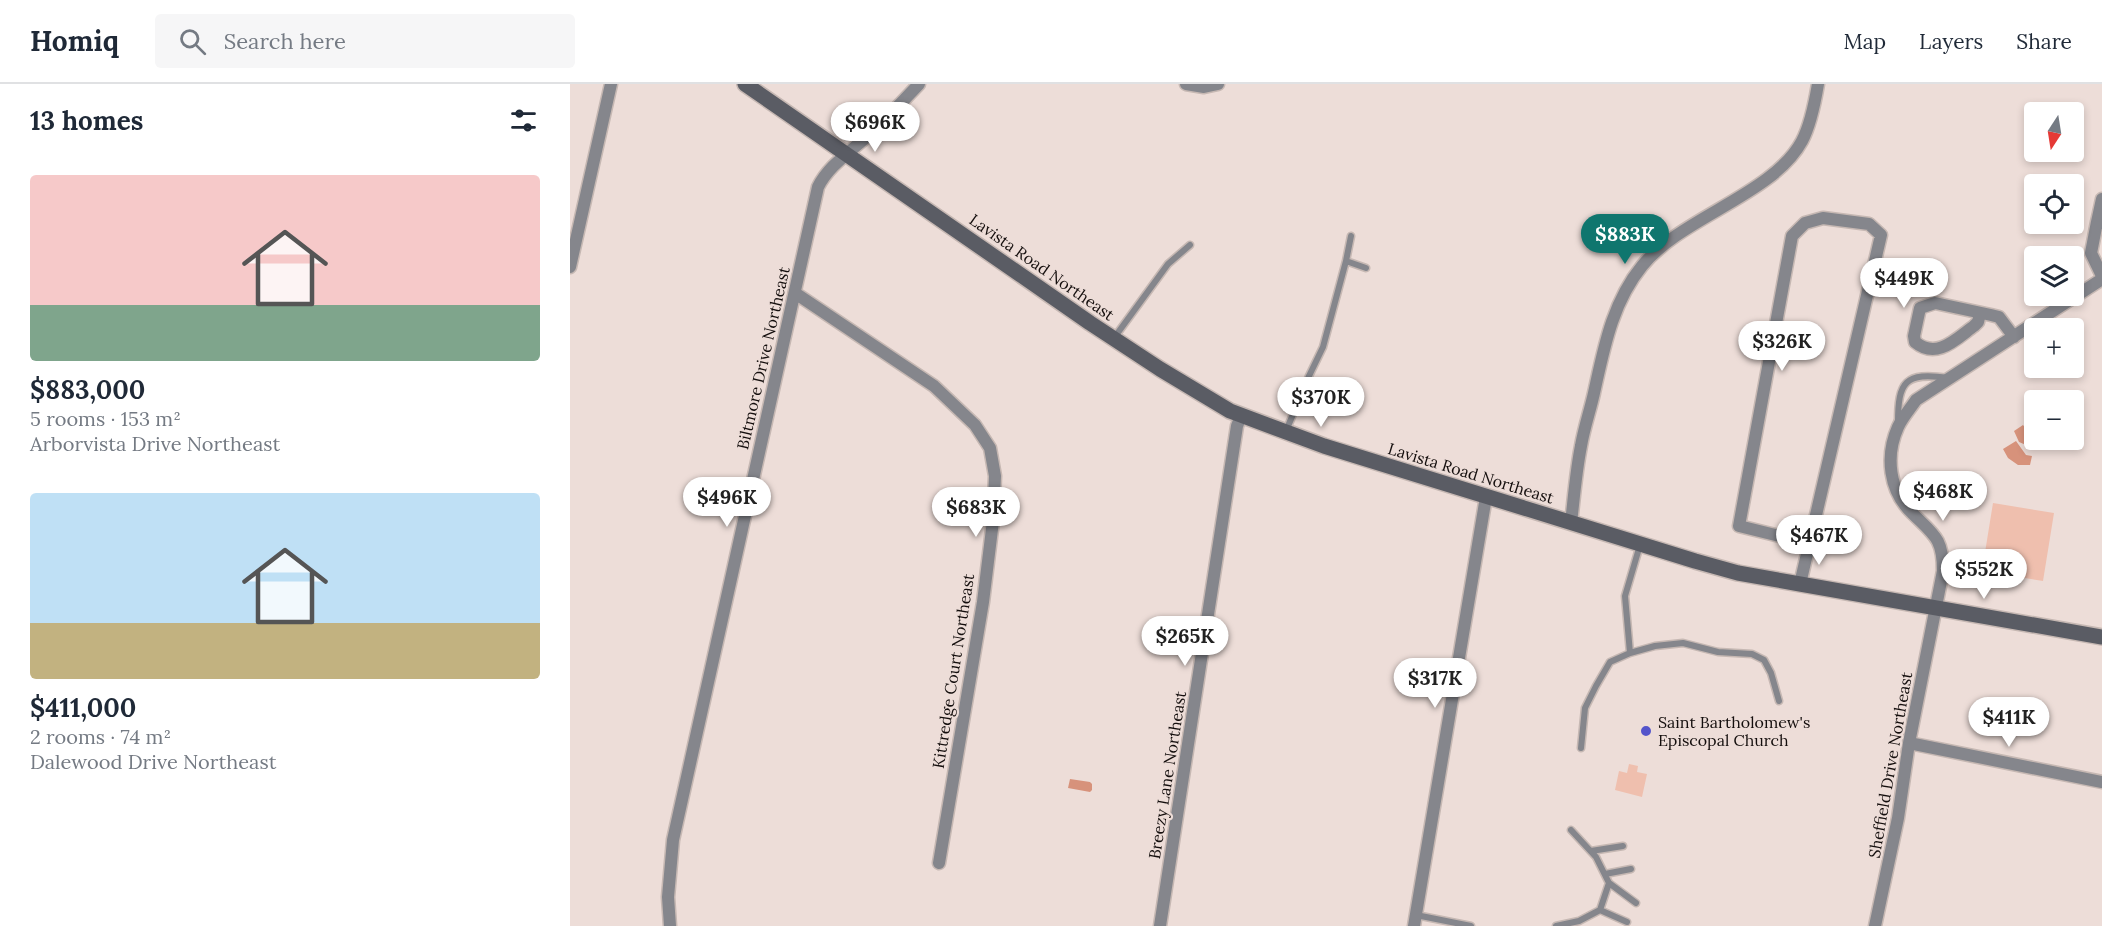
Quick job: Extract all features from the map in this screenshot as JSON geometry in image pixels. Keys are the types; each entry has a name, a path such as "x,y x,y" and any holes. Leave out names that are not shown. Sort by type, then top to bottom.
{"main road":[{"name":"Lavista Road Northeast","path":"745,84 1160,369 1241,416 1324,446 1738,573 2102,637"}],"street":[{"path":"570,267 611,84"},
{"name":"Biltmore Drive Northeast","path":"670,926 669,897 674,840 818,187 825,174 920,84"},
{"path":"1186,84 1204,87 1218,84"},
{"path":"1571,523 1581,444 1610,326 1624,293 1642,265 1671,239 1757,185 1783,165 1802,141 1814,106 1818,84"},
{"path":"1898,427 1916,400 2102,278 2091,253 2100,222 2102,200"},
{"path":"1800,584 1881,235 1869,224 1824,218 1805,224 1792,236 1739,526 1808,543"},
{"name":"Kittredge Court Northeast","path":"795,293 934,386 975,425 990,448 995,476 993,521 983,602 939,863"},
{"path":"1980,313 1978,322 1974,326 1938,349 1930,351 1915,342 1914,336 1920,308 1935,303 2000,317 2014,337"},
{"name":"Breezy Lane Northeast","path":"1160,926 1241,416"},
{"name":"Sheffield Drive Northeast","path":"1875,926 1898,818 1909,743 1942,578 1943,552 1929,528 1911,513 1891,479 1891,457 1898,427"},
{"path":"1415,920 1486,496"},
{"path":"1909,743 2102,782"}],"lane":[{"path":"1286,432 1323,347 1351,236"},
{"path":"1114,338 1168,264 1190,245"},
{"path":"1346,261 1366,268"},
{"path":"1898,427 1898,402 1902,389 1909,381 1919,376 1929,375 1951,378"},
{"path":"1630,653 1625,596 1640,544"},
{"path":"1581,748 1586,708 1610,662 1655,646 1683,643 1718,652 1752,654 1764,660 1772,673 1779,701"},
{"path":"1571,830 1596,857 1610,883 1636,903"},
{"path":"1591,851 1623,846"},
{"path":"1605,874 1631,869"},
{"path":"1556,926 1580,921 1600,910 1610,883"},
{"path":"1600,910 1627,922"},
{"path":"1415,920 1471,926"}],"shaded area":[{"path":"2024,426 2024,444 2019,442 2014,431"},
{"path":"2016,441 2026,455 2032,456 2030,465 2018,465 2008,458 2003,449"},
{"path":"1993,503 2054,513 2043,581 1982,571"},
{"path":"1629,764 1638,766 1637,772 1647,774 1642,797 1615,790 1619,771 1627,773"},
{"path":"1070,779 1090,782 1092,790 1090,792 1068,788"}],"place":[{"name":"Saint Bartholomew's Episcopal Church","path":"1646,731"}]}
